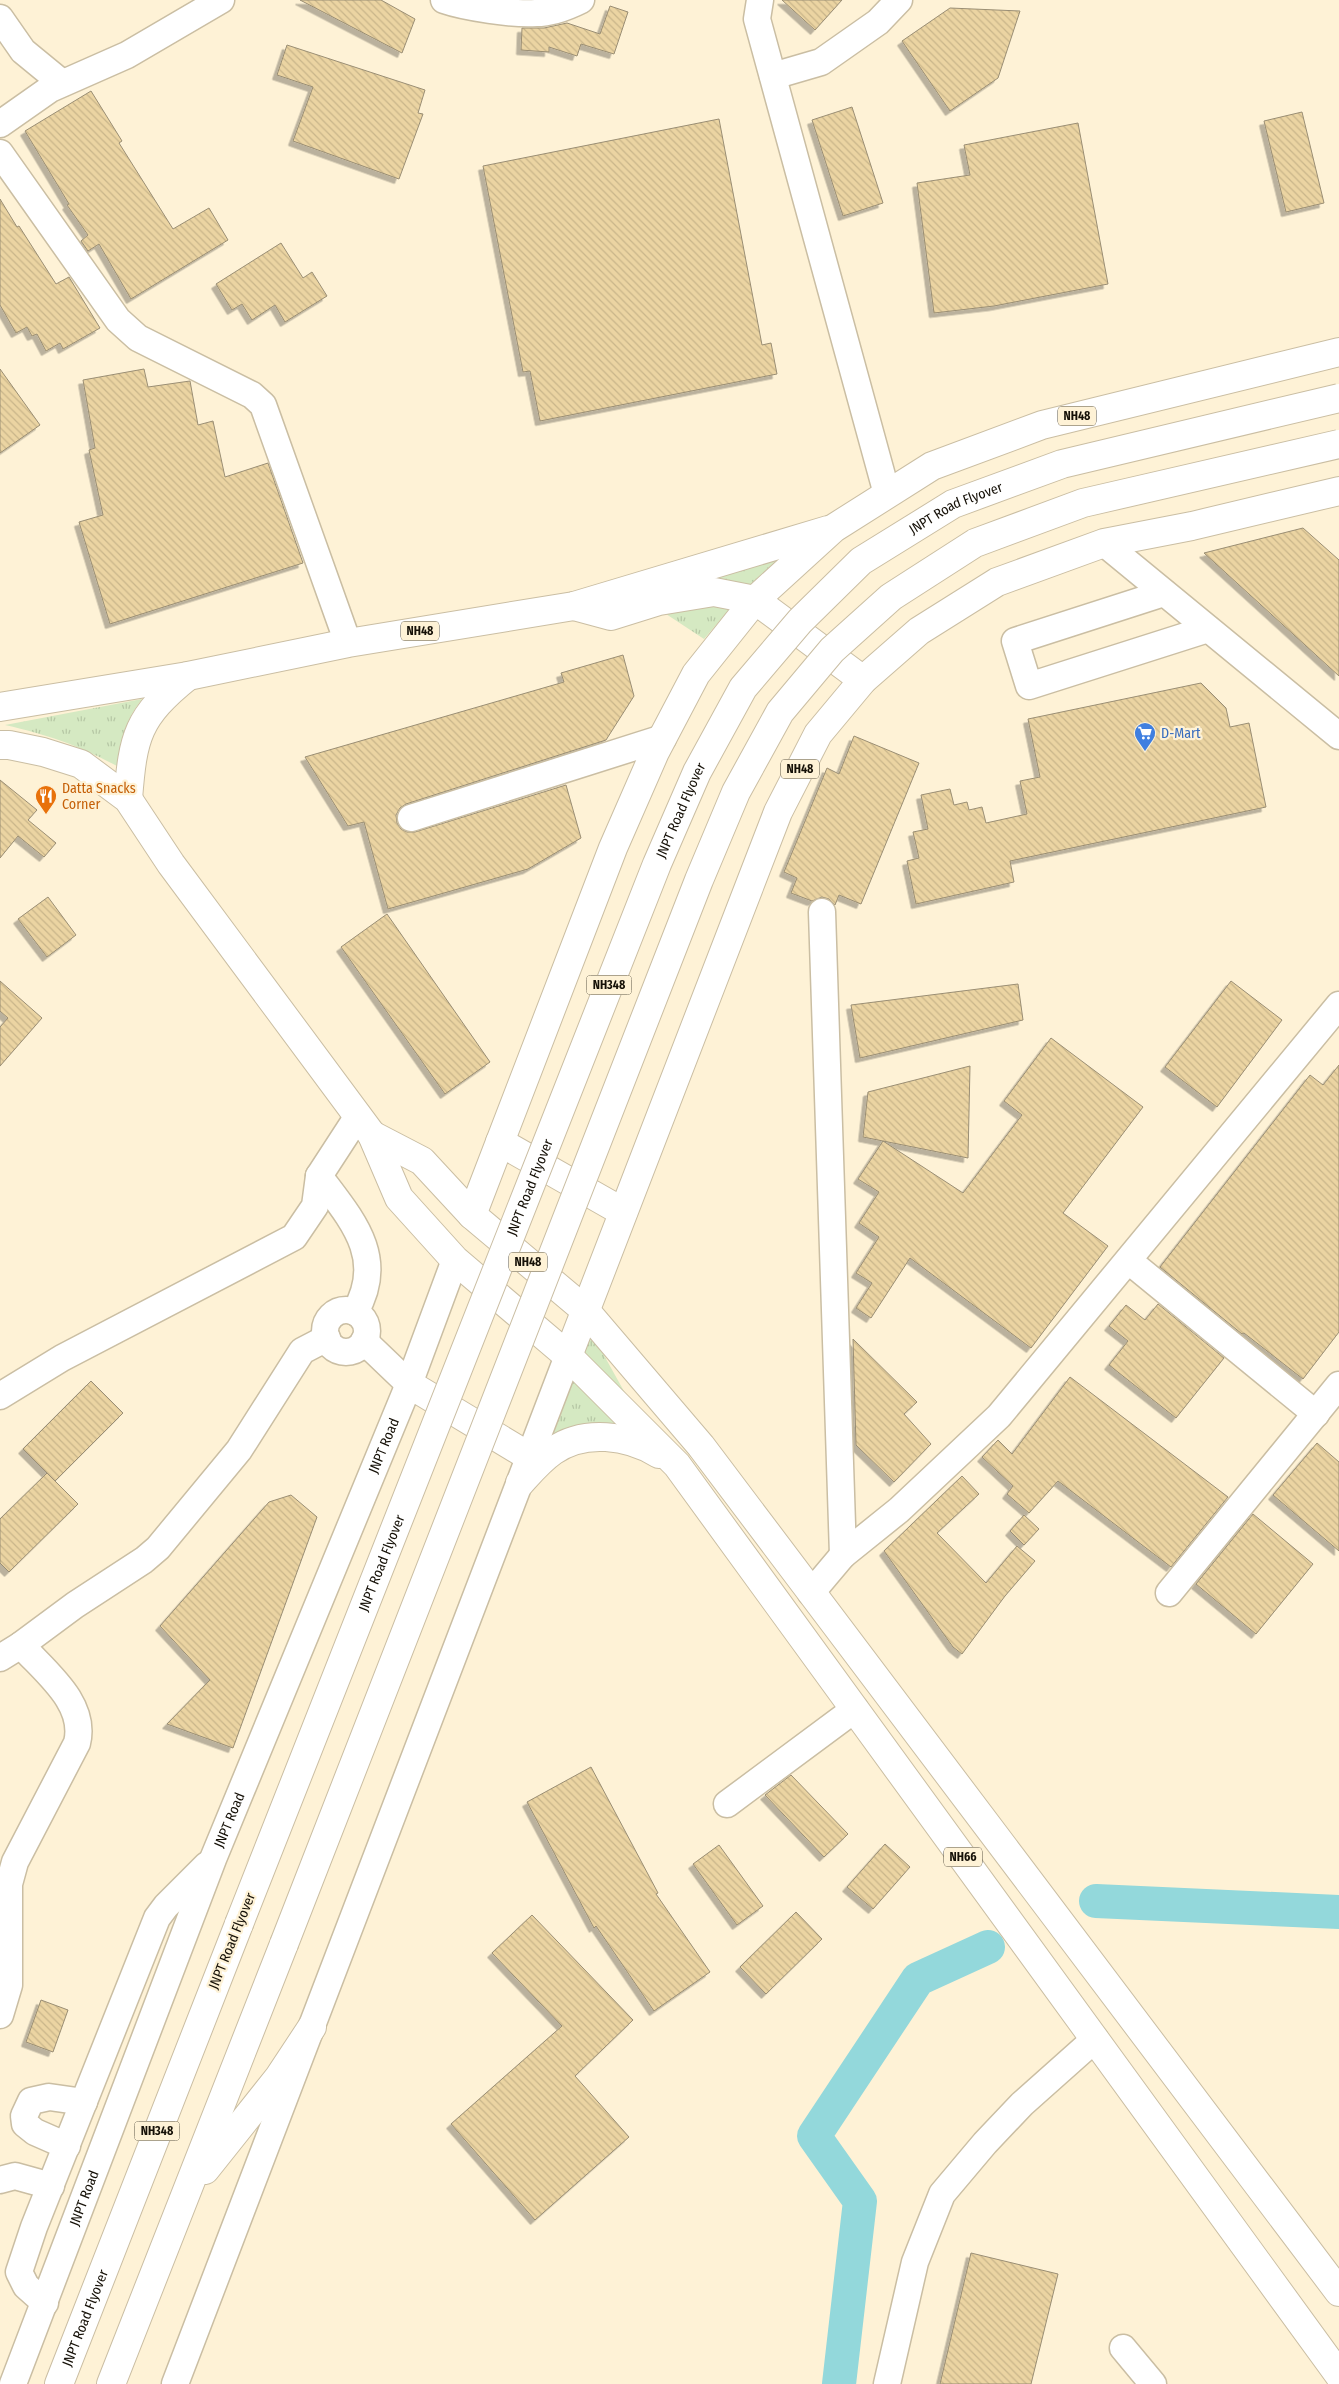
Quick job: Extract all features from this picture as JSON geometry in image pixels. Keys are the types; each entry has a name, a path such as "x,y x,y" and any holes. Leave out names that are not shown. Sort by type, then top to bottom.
{"highway":[{"name":"NH48","path":"0,707 188,676 348,643 574,606 834,528 932,466 1042,425 1339,352"},
{"name":"JNPT Road Flyover","path":"58,2384 657,864 697,772 743,688 800,621 861,561 953,504 1062,464 1339,398"},
{"path":"111,2384 699,880 736,792 780,712 832,650 891,597 975,543 1083,503 1339,444"},
{"name":"NH48","path":"568,1356 584,1310 778,812 818,734 862,680 919,631 997,582 1104,544 1192,526 1339,491"},
{"path":"472,1215 613,848 663,738 696,674 755,600 834,528"},
{"path":"574,606 611,616 660,601 714,592 755,600 862,680"},
{"path":"133,807 131,758 139,730 157,703 188,676"},
{"path":"0,745 43,752 81,764 133,807 171,864 365,1126 399,1198 455,1260 568,1356"},
{"name":"NH48","path":"365,1126 422,1161 472,1215 584,1310"},
{"path":"500,1142 623,1212"},
{"name":"NH66","path":"584,1310 701,1446 1339,2292"},
{"name":"NH66","path":"568,1356 677,1465 1339,2375"},
{"path":"409,1384 530,1457"},
{"path":"520,1483 553,1451 576,1440 591,1436 625,1440 654,1451 677,1465"},
{"path":"187,2193 279,2077 312,2027"}],"street":[{"path":"0,124 50,89 127,55 221,0"},
{"path":"444,0 458,5 536,14 563,8 580,0"},
{"path":"760,0 757,19 887,494"},
{"path":"773,76 822,62 878,22 899,0"},
{"path":"0,18 23,51 62,84"},
{"path":"0,153 118,320 138,338 252,395 263,405 348,643"},
{"path":"1104,544 1339,736"},
{"path":"1164,593 1015,642 1029,686 1208,629"},
{"path":"411,818 663,738"},
{"path":"822,912 843,1555"},
{"path":"811,1592 843,1555 899,1510 999,1416 1339,1005"},
{"path":"0,1396 62,1358 294,1237 316,1206 319,1176 365,1126"},
{"path":"319,1176 354,1224 368,1255 363,1297 355,1312"},
{"name":"JNPT Road","path":"13,2384 213,1859 409,1384 455,1260"},
{"path":"1129,1261 1316,1414"},
{"path":"341,1311 355,1312 365,1321 367,1328 364,1341 354,1350 341,1351 335,1348 327,1338 326,1331 330,1318 341,1311"},
{"path":"0,2015 9,1985 5,1928 9,1884 14,1862 80,1734 75,1708 64,1693 10,1651 74,1605 144,1560 158,1548 239,1450 302,1351 327,1338"},
{"path":"364,1341 409,1384"},
{"path":"175,2384 568,1356"},
{"path":"1169,1592 1339,1385"},
{"path":"727,1804 855,1709"},
{"path":"45,2303 9,2267 51,2186 157,1918 166,1906 213,1859"},
{"path":"887,2384 916,2262 942,2194 985,2143 1022,2104 1095,2039"},
{"path":"67,2146 35,2132 25,2124 24,2116 31,2101 41,2097 84,2102"},
{"path":"0,2180 15,2176 51,2186"},
{"path":"1124,2348 1153,2384"}],"green space":[{"path":"780,557 752,583 704,639 666,614 629,599"},
{"path":"142,699 132,714 125,731 117,766 62,741 5,725"},
{"path":"591,1332 649,1436 623,1426 600,1423 578,1426 551,1435"}],"building":[{"path":"300,0 381,0 415,19 402,53"},
{"path":"782,0 842,0 815,30"},
{"path":"610,6 628,12 614,54 581,44 577,56 549,47 549,52 521,50 522,28 544,28 567,23 600,34"},
{"path":"950,8 1020,11 998,78 950,111 902,41"},
{"path":"287,45 425,90 418,113 423,114 399,179 293,141 313,87 277,75"},
{"path":"91,91 122,141 119,143 173,229 209,208 228,240 131,299 99,244 88,251 81,241 88,235 67,205 69,204 25,131"},
{"path":"852,107 883,203 843,216 812,120"},
{"path":"1302,112 1324,203 1286,212 1264,121"},
{"path":"719,119 762,345 771,343 777,374 540,421 530,371 523,372 483,166"},
{"path":"1078,123 1108,284 994,306 934,313 917,183 970,175 964,145"},
{"path":"0,199 56,284 69,277 100,328 63,349 60,343 46,351 37,334 32,336 27,327 16,333 0,305"},
{"path":"281,243 303,278 312,272 327,296 285,322 275,305 252,320 242,304 232,310 216,284"},
{"path":"0,369 40,425 0,453"},
{"path":"144,369 148,387 190,381 198,425 213,421 225,477 268,463 303,563 110,624 79,522 103,515 89,450 95,448 83,380"},
{"path":"1303,528 1339,560 1339,676 1204,553"},
{"path":"623,655 634,696 606,740 406,804 400,808 396,815 397,823 401,829 407,832 415,832 566,785 581,838 528,869 388,909 364,822 348,826 305,757 564,682 561,673"},
{"name":"D-Mart","path":"1201,683 1226,708 1230,727 1249,723 1266,807 1010,861 1014,882 916,904 907,861 919,858 913,832 928,829 921,795 950,789 954,805 967,802 969,810 982,807 986,823 1027,814 1020,781 1040,777 1028,719"},
{"path":"854,736 919,763 861,904 839,895 835,905 829,899 822,897 812,901 791,893 797,878 784,872 827,768 839,774"},
{"path":"0,780 37,810 28,820 56,843 44,857 18,836 0,858"},
{"path":"48,897 76,935 47,957 18,919"},
{"path":"387,914 490,1062 445,1094 341,947"},
{"path":"0,981 42,1018 0,1066 0,1027 8,1018 0,1011"},
{"path":"1231,981 1282,1020 1217,1107 1165,1067"},
{"path":"1018,984 1023,1020 860,1058 851,1005"},
{"path":"1051,1038 1143,1107 1063,1213 1108,1246 1031,1348 910,1258 871,1318 856,1308 872,1283 856,1273 879,1237 859,1223 879,1192 858,1179 883,1141 963,1193 1022,1115 1004,1101"},
{"path":"1339,1065 1339,1332 1303,1379 1244,1333 1242,1334 1160,1267 1310,1075 1323,1085"},
{"path":"970,1066 968,1158 863,1137 868,1092"},
{"path":"1158,1304 1224,1358 1176,1418 1109,1365 1128,1341 1109,1326 1126,1305 1145,1320"},
{"path":"853,1339 917,1402 904,1414 931,1444 894,1482 856,1445"},
{"path":"1070,1377 1228,1497 1171,1567 1058,1481 1029,1513 1007,1494 1013,1486 982,1457 998,1440 1012,1454"},
{"path":"91,1381 123,1413 55,1481 23,1449"},
{"path":"1317,1443 1339,1462 1339,1551 1273,1495"},
{"path":"47,1473 78,1504 9,1572 0,1563 0,1519"},
{"path":"962,1476 979,1494 937,1533 986,1583 1017,1546 1035,1561 1005,1596 962,1654 953,1647 884,1551"},
{"path":"291,1495 317,1517 233,1748 167,1724 210,1680 160,1626 269,1502"},
{"path":"1253,1514 1313,1564 1256,1634 1196,1584"},
{"path":"1024,1515 1039,1529 1024,1545 1010,1531"},
{"path":"591,1767 658,1893 656,1894 710,1972 654,2011 596,1926 594,1928 527,1802"},
{"path":"791,1775 848,1834 824,1857 765,1795"},
{"path":"885,1844 910,1867 873,1909 847,1887"},
{"path":"719,1845 763,1906 737,1925 693,1864"},
{"path":"796,1912 822,1939 766,1994 740,1967"},
{"path":"532,1915 633,2020 575,2076 629,2137 535,2220 451,2124 562,2026 492,1953"},
{"path":"41,2000 68,2010 53,2052 26,2042"},
{"path":"971,2253 1058,2274 1031,2384 940,2384"}],"waterway":[{"path":"1096,1901 1339,1912"},
{"path":"839,2384 860,2201 814,2136 918,1979 988,1947"}],"place":[{"name":"D-Mart","path":"1145,752"},
{"name":"Datta Snacks Corner","path":"46,815"}]}
